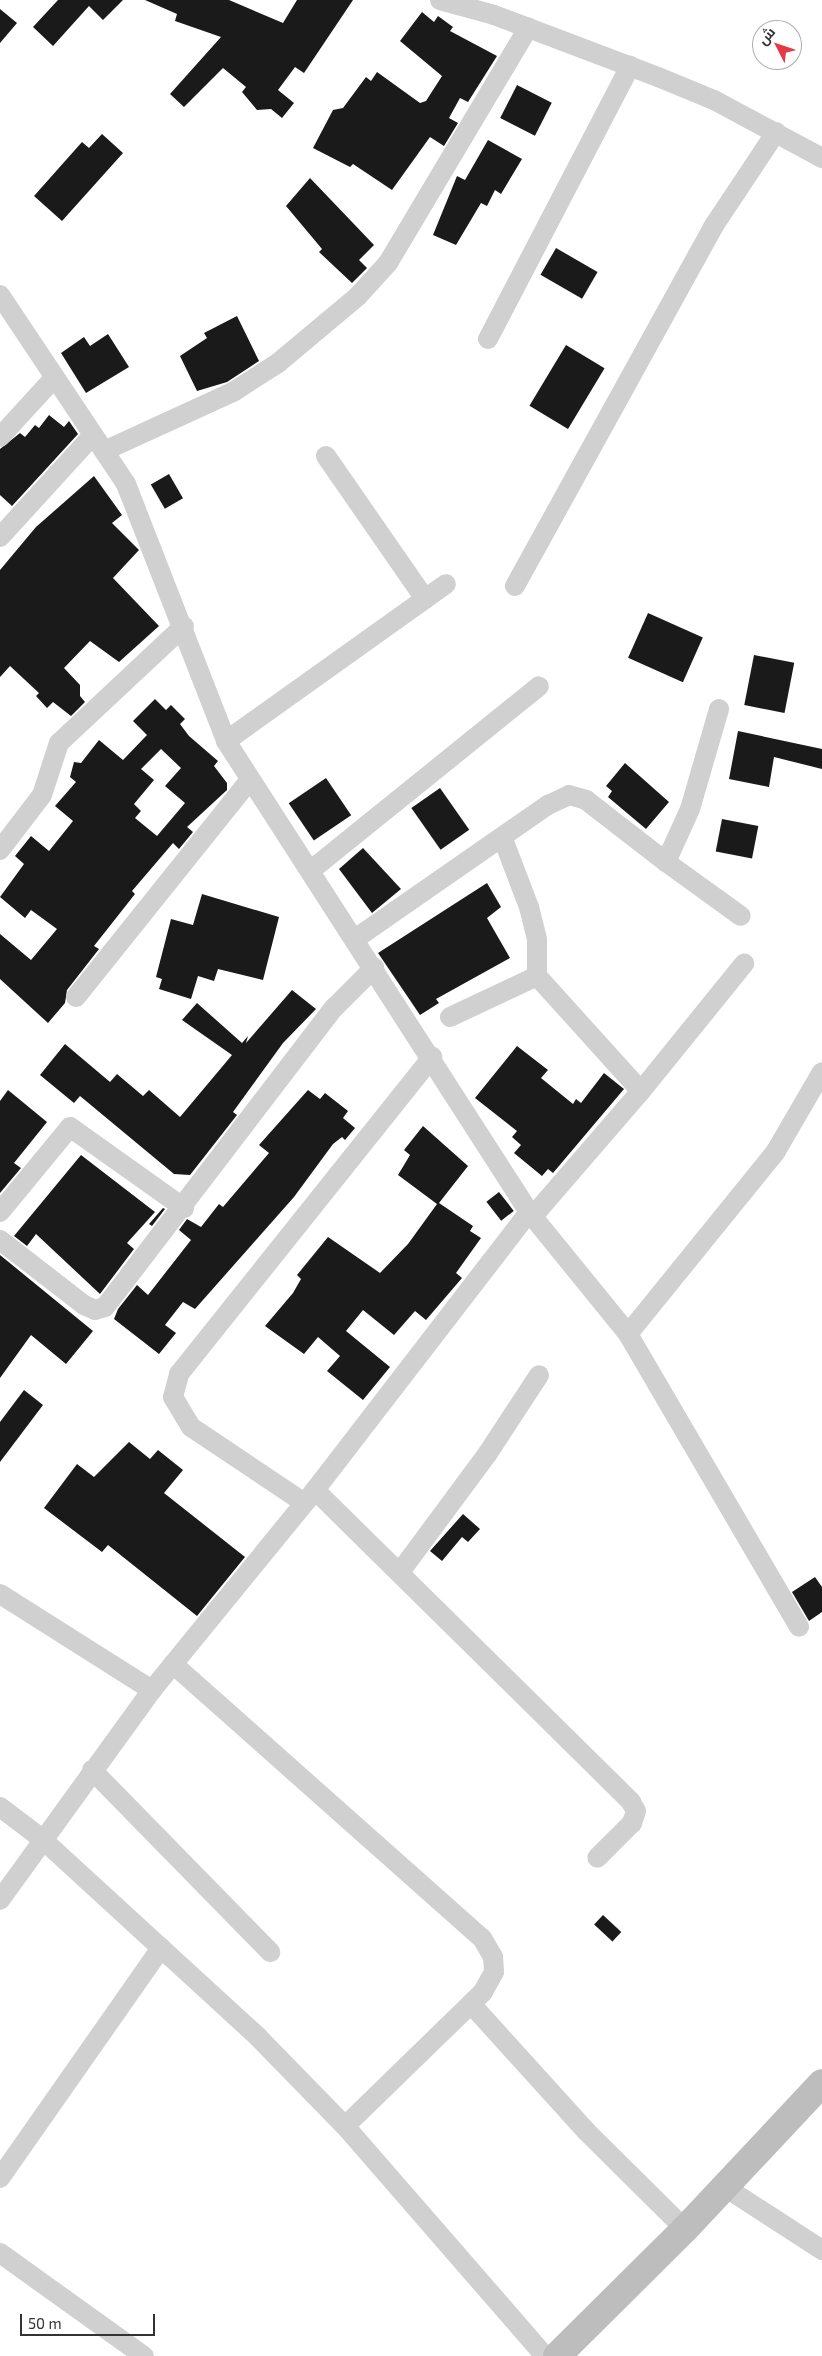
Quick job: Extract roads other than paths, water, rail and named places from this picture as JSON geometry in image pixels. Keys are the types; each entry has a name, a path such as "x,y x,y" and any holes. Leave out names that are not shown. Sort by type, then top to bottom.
{"street":[{"path":"440,0 528,28 630,66 776,132 822,158"},
{"path":"104,451 233,392 278,363 357,297 388,263 528,28"},
{"path":"488,338 630,66"},
{"path":"515,586 713,227 776,132"},
{"path":"0,295 126,484 184,626 226,741 432,1057 531,1214 628,1334 800,1627"},
{"path":"0,437 54,378"},
{"path":"0,537 93,434"},
{"path":"326,456 425,599"},
{"path":"226,741 446,584"},
{"path":"0,850 42,795 59,742 184,626"},
{"path":"310,871 539,686"},
{"path":"666,862 690,810 719,709"},
{"path":"76,997 250,780"},
{"path":"355,939 503,839 548,805 568,795 586,800 666,862 741,916"},
{"path":"503,839 529,907 537,940 537,976 641,1091"},
{"path":"0,1900 41,1838 152,1690 309,1496 531,1214 641,1091 744,964"},
{"path":"0,1240 95,1310 105,1307 184,1208 334,1008 374,968"},
{"path":"450,1017 537,976"},
{"path":"432,1057 179,1374 173,1397 191,1427 309,1496 400,1572 631,1802 636,1812 632,1823 597,1858"},
{"path":"628,1334 776,1151 822,1072"},
{"path":"0,1212 70,1127 184,1208"},
{"path":"400,1572 488,1453 539,1375"},
{"path":"0,1594 152,1690"},
{"path":"173,1664 482,1938 493,1957 494,1972 471,2004 345,2126"},
{"path":"92,1770 270,1952"},
{"path":"0,1807 41,1838 161,1948 345,2126 545,2356"},
{"path":"0,2178 161,1948"},
{"path":"471,2004 586,2131 685,2229"},
{"path":"557,2356 685,2229 822,2083"},
{"path":"726,2186 822,2250"},
{"path":"0,2253 144,2356"}]}
